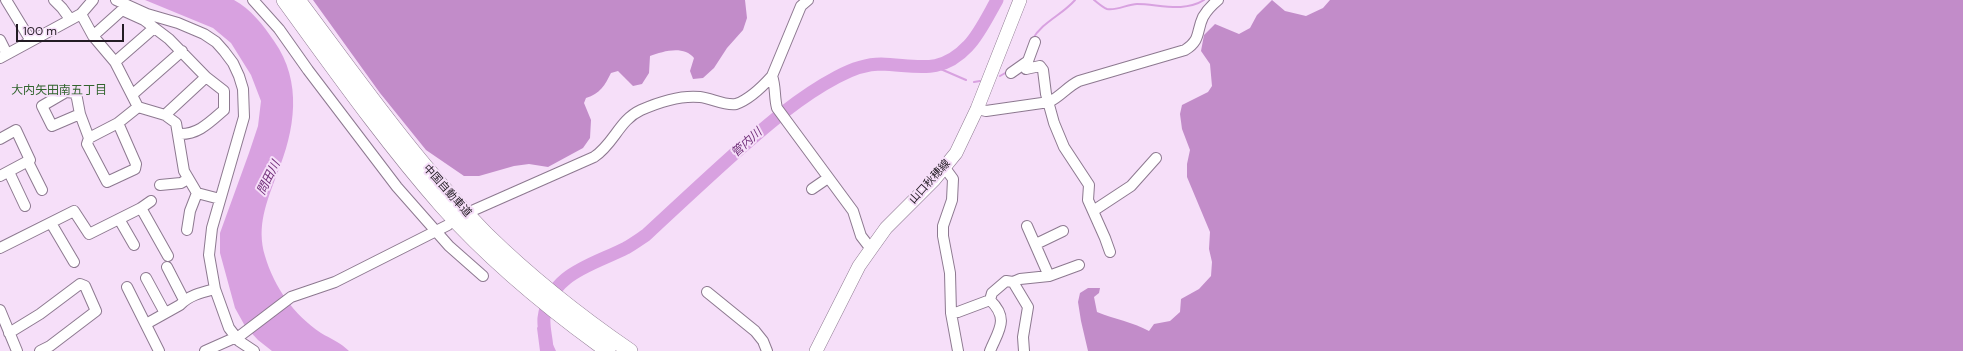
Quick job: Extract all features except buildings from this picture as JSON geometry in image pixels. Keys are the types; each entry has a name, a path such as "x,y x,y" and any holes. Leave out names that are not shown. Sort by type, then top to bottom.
{"highway":[{"name":"中国自動車道","path":"284,0 378,128 411,169 458,222 608,351"},
{"name":"中国自動車道","path":"298,0 418,159 536,288 630,351"}],"main road":[{"name":"山口秋穂線","path":"816,351 859,266 871,249 886,228 945,168 956,153 977,109 1020,0"}],"street":[{"path":"6,0 31,41"},
{"path":"54,0 70,19"},
{"path":"0,40 4,56 80,14 93,0"},
{"path":"116,0 146,14 178,23 204,34 216,42 233,63 243,89 244,116 209,240 209,255 215,289 229,328 254,351"},
{"path":"253,0 279,29 308,70 393,181 449,246 483,276"},
{"path":"474,210 594,157 609,145 623,122 631,115 641,110 658,103 689,97 700,97 734,104 751,94 772,76 801,6 808,0"},
{"path":"977,109 986,112 1048,102 1054,100 1068,86 1079,81 1185,50 1197,40 1203,19 1209,8 1218,0"},
{"path":"93,36 122,10 144,20 182,51 206,77 224,90 224,110 200,130 188,134 179,134"},
{"path":"80,14 93,36 115,62 133,94 138,107"},
{"path":"115,62 154,28"},
{"path":"1011,73 1028,61 1035,42"},
{"path":"133,94 182,51"},
{"path":"1024,65 1026,69 1040,66 1043,70 1048,102 1054,123 1064,147 1089,184 1088,200 1110,252"},
{"path":"772,76 775,84 777,108 803,146 853,211 861,236 871,249"},
{"path":"165,115 206,77"},
{"path":"138,107 165,115 176,123 179,134 180,159 188,179 196,193 220,199"},
{"path":"89,138 118,123 138,107"},
{"path":"80,114 89,138 87,144 107,182 135,169 136,164 118,123"},
{"path":"0,138 16,130 30,160 28,162 42,190"},
{"path":"1093,211 1130,186 1156,158"},
{"path":"25,206 5,174 28,162"},
{"path":"945,168 953,179 954,190 943,226 950,273 951,313 958,350 947,351"},
{"path":"812,189 828,178"},
{"path":"160,185 181,183 188,179"},
{"path":"187,230 190,211 196,193"},
{"path":"0,248 74,211 89,234 141,208 151,201"},
{"path":"141,208 184,300"},
{"path":"119,219 134,245"},
{"path":"51,223 74,262"},
{"path":"205,351 238,336 291,297 335,282 437,232 448,225"},
{"path":"1027,226 1049,276"},
{"path":"1036,244 1063,231"},
{"path":"990,300 992,293 1006,281 1013,282 1020,279 1049,276 1079,265"},
{"path":"146,278 165,313"},
{"path":"1013,282 1028,307 1023,337 1024,351"},
{"path":"9,333 40,314 80,284 85,286 96,312 50,346 40,351"},
{"path":"127,287 159,351"},
{"path":"146,324 184,300 215,289"},
{"path":"707,292 755,331 762,341 765,350"},
{"path":"951,313 958,312 990,300"},
{"path":"990,300 996,306 1001,322 1001,330 990,351"},
{"path":"0,310 17,351"}],"shaded area":[{"path":"313,0 745,0 747,18 743,30 727,48 714,68 703,78 693,79 690,71 694,58 690,54 679,50 661,52 650,56 649,73 642,84 633,86 618,71 611,73 602,88 595,94 586,98 584,103 591,120 590,138 583,148 548,167 529,164 514,166 479,176 464,176 426,150 380,93"},
{"path":"1272,0 1285,11 1306,16 1323,8 1330,0 1963,0 1963,351 1088,351 1078,302 1080,293 1088,288 1100,288 1099,293 1094,297 1097,312 1137,325 1149,331 1154,324 1170,321 1180,312 1181,299 1199,289 1211,276 1212,262 1209,249 1210,232 1187,177 1187,164 1190,150 1182,129 1180,114 1182,105 1208,92 1212,86 1210,64 1201,51 1204,35 1215,24 1239,34 1250,28 1257,15"}],"water":[{"name":"問田川","path":"145,0 234,0 246,8 256,18 274,41 283,57 289,73 293,106 292,123 288,140 266,204 262,224 265,256 274,279 294,309 311,326 349,351 272,351 258,340 245,326 235,308 220,253 220,233 258,126 261,101 251,75 231,43 213,28"},
{"path":"544,318 549,336 556,351 540,351 537,328"}],"waterway":[{"name":"管内川","path":"547,351 544,318 548,303 555,290 575,272 626,248 646,235 758,133 796,103 837,77 864,66 876,64 927,67 948,62 968,46 976,36 997,0"},
{"path":"1032,40 1041,28 1075,0"},
{"path":"1094,0 1107,9 1137,4 1180,7 1196,4 1204,0"},
{"path":"936,67 966,80"},
{"path":"1000,76 1007,72"},
{"path":"974,82 980,81"}],"district":[{"name":"大内矢田南五丁目","path":"59,91"}]}
